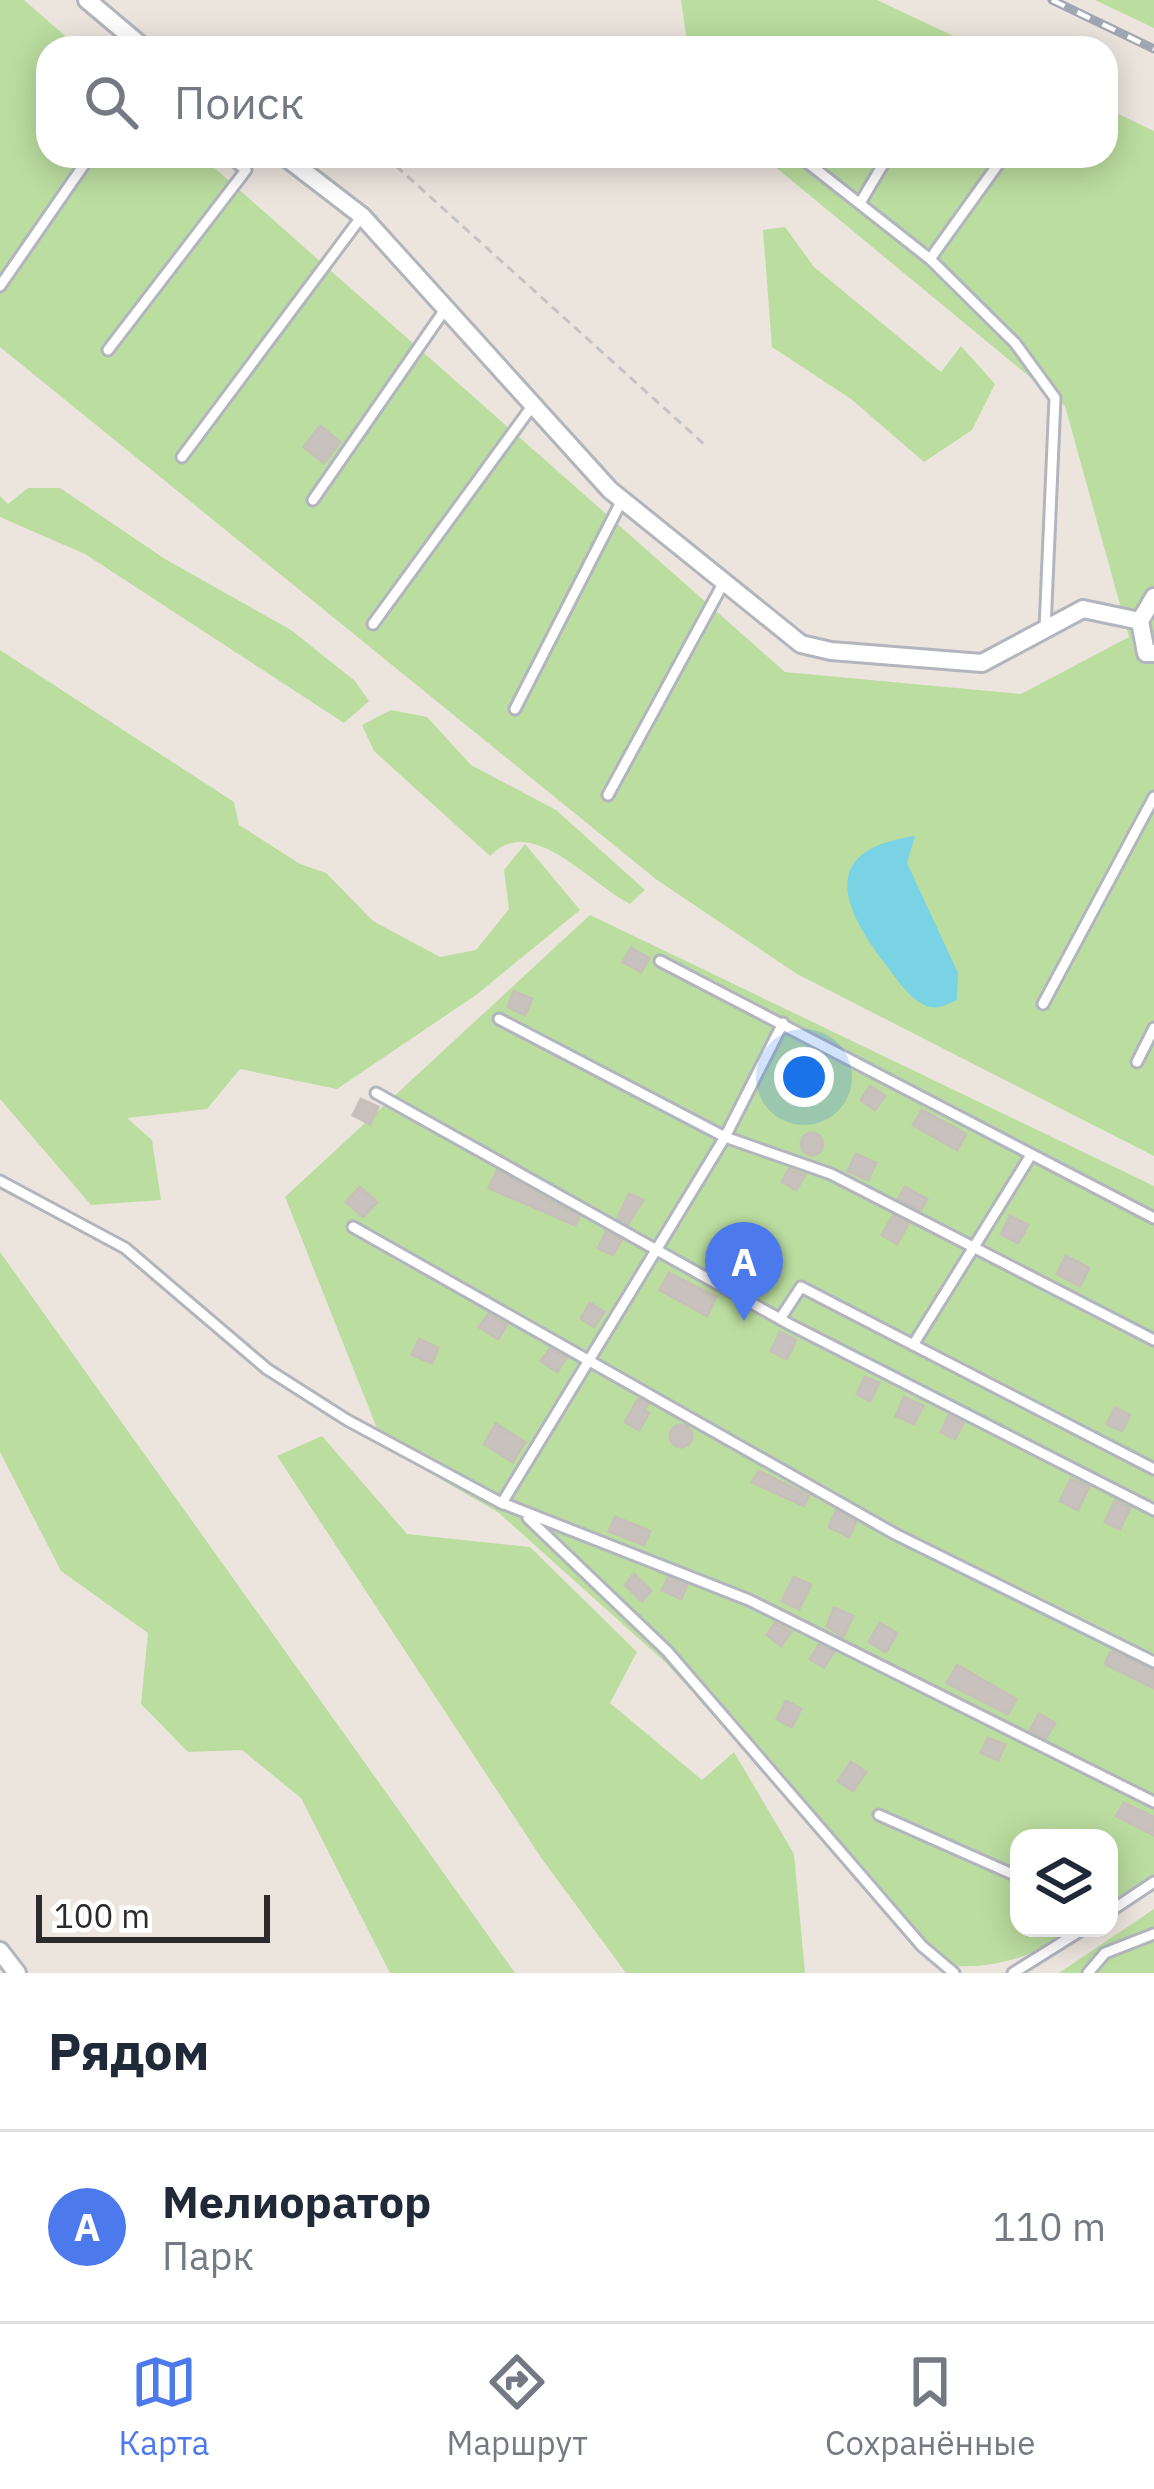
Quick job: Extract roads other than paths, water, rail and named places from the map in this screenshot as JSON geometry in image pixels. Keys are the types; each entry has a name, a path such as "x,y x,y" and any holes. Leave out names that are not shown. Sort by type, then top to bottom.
{"street":[{"path":"87,0 130,36"},
{"path":"300,168 362,216 622,500 801,644 830,651 982,663 1083,608 1147,619"},
{"path":"1154,597 1147,619 1146,653 1154,653"},
{"path":"0,1951 17,1973"}],"lane":[{"path":"0,286 82,168"},
{"path":"108,350 243,168"},
{"path":"823,168 930,260 1015,343 1055,398 1045,629"},
{"path":"860,203 881,168"},
{"path":"930,260 995,168"},
{"path":"182,457 362,216"},
{"path":"313,500 446,308"},
{"path":"373,625 533,405"},
{"path":"515,709 622,500"},
{"path":"608,795 724,582"},
{"path":"1043,1004 1154,797"},
{"path":"660,961 1154,1218"},
{"path":"499,1019 725,1137 831,1174 1154,1340"},
{"path":"502,1503 725,1137 783,1023"},
{"path":"1137,1062 1154,1028"},
{"path":"376,1093 781,1319 1154,1510"},
{"path":"913,1345 1031,1155"},
{"path":"0,1180 125,1248 228,1338 287,1382 543,1527 667,1651 922,1946 954,1973"},
{"path":"353,1227 896,1534 1154,1662"},
{"path":"781,1319 801,1288 1154,1468"},
{"path":"502,1503 749,1600 1154,1802"},
{"path":"879,1814 1010,1873"},
{"path":"1118,1906 1154,1882"},
{"path":"1088,1973 1105,1953 1154,1934"},
{"path":"1013,1973 1071,1937"}],"water":[{"path":"915,836 907,863 958,973 957,1000 937,1007 916,1000 898,981 868,939 849,899 853,865 865,853"}],"railway":[{"path":"1052,0 1154,49"}],"place":[{"name":"Мелиоратор","path":"744,1321"}]}
